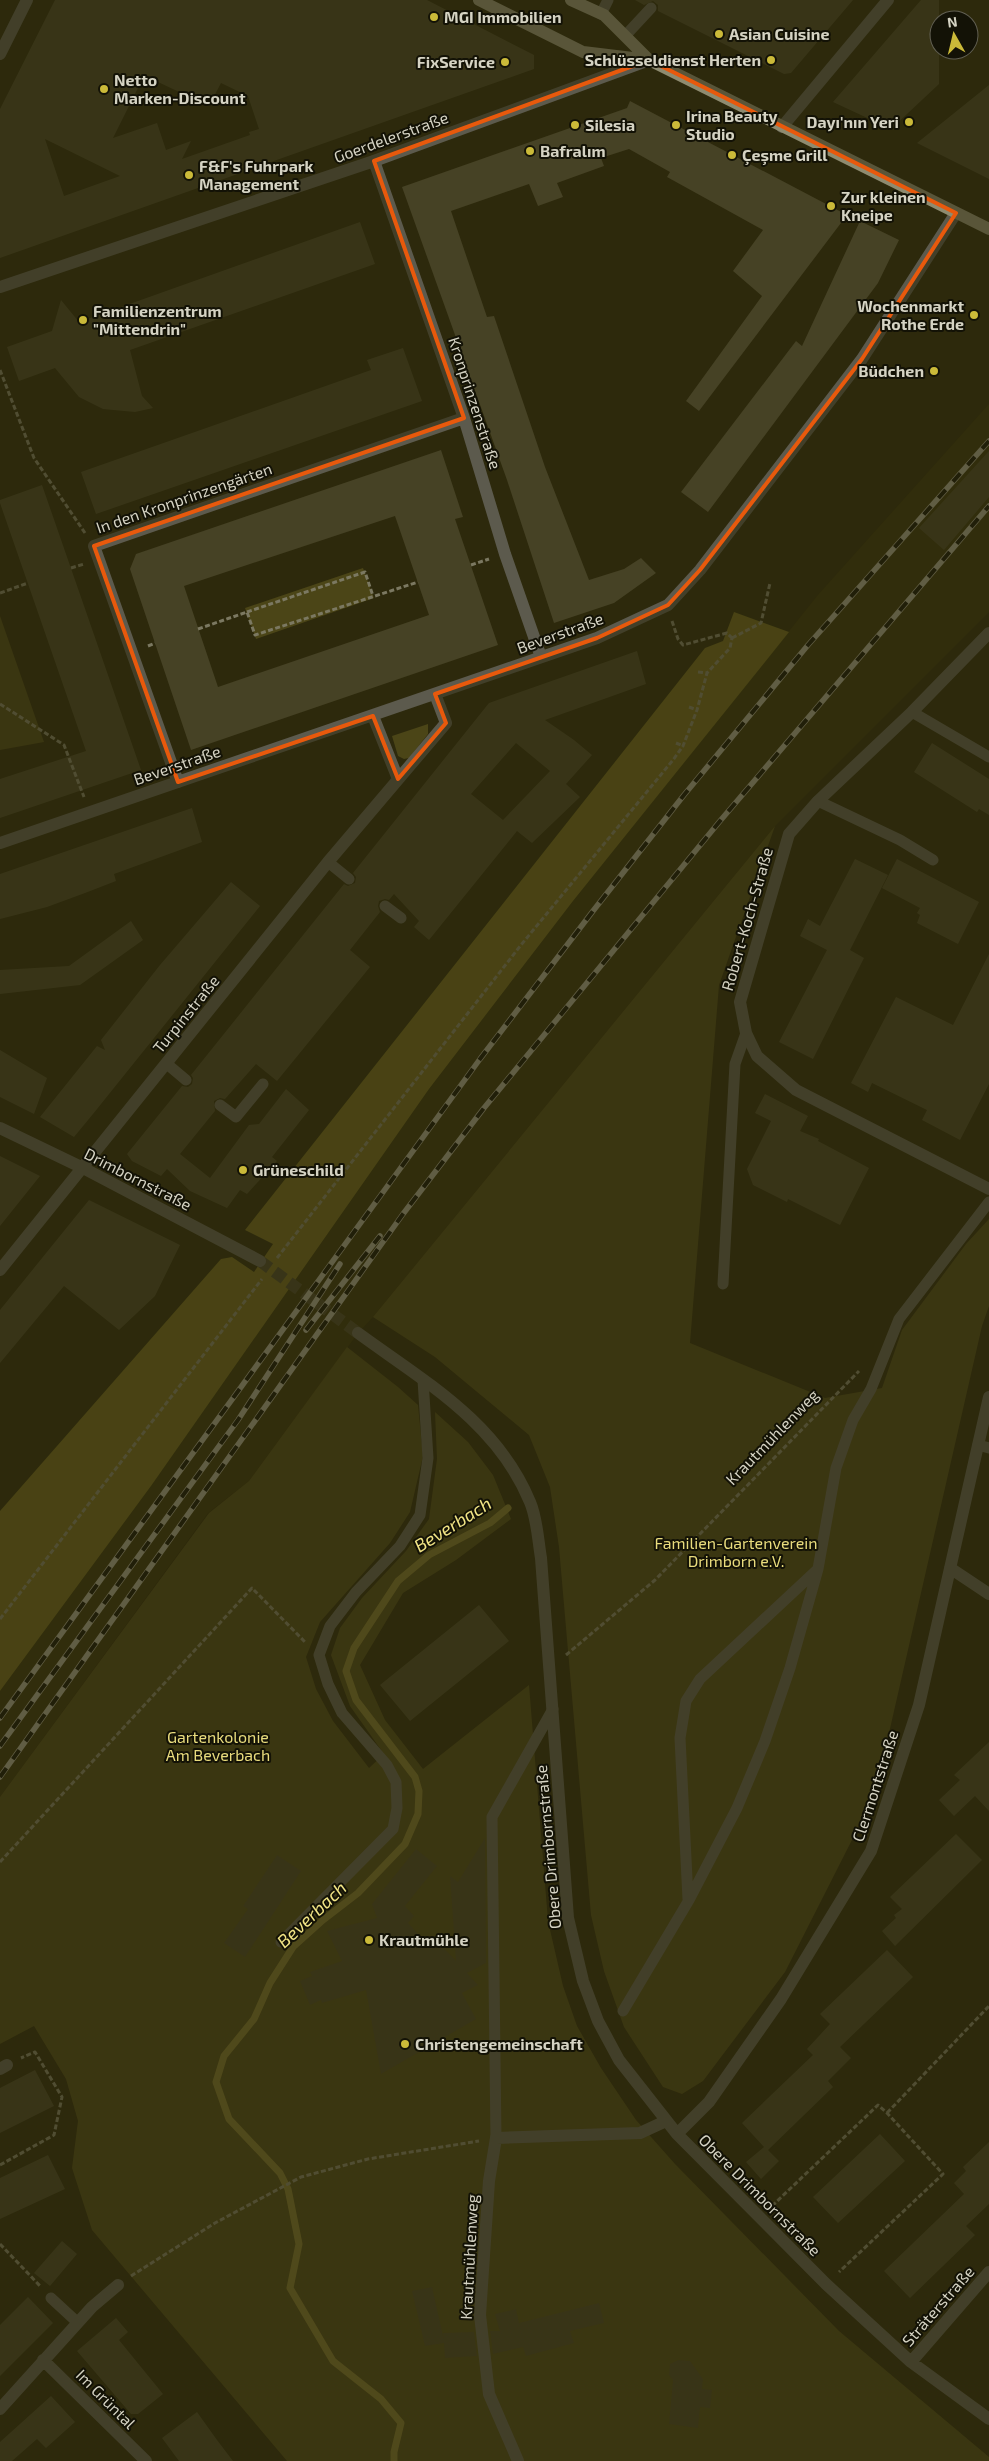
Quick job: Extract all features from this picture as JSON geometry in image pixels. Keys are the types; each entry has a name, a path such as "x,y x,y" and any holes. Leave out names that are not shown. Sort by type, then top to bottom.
{"main road":[{"path":"479,0 583,52 649,60"},
{"path":"571,0 601,14 649,60 989,229"}],"street":[{"path":"0,54 27,0"},
{"path":"782,127 888,0"},
{"name":"Goerdelerstraße","path":"0,287 374,161 649,60"},
{"name":"Kronprinzenstraße","path":"374,161 464,418 505,554 541,657"},
{"name":"Beverstraße","path":"0,843 598,638 668,605 700,570 862,359 956,213"},
{"name":"In den Kronprinzengärten","path":"178,782 94,546 464,418"},
{"name":"Robert-Koch-Straße","path":"989,633 912,712 818,800 789,834 740,1002 746,1032 757,1056 796,1090 989,1189"},
{"name":"Turpinstraße","path":"0,1270 328,862 446,723 435,694"},
{"path":"373,716 398,779"},
{"name":"Drimbornstraße","path":"0,1128 83,1168 267,1266"},
{"name":"Obere Drimbornstraße","path":"358,1332 476,1422 502,1450 530,1503 541,1558 568,1918 583,1981 598,2020 619,2060 677,2134 826,2284 911,2362 989,2419"},
{"name":"Clermontstraße","path":"677,2134 709,2102 781,1999 871,1851 919,1705 950,1568 983,1446 989,1396"},
{"path":"950,1568 989,1594"},
{"path":"496,2138 640,2133 666,2121"},
{"name":"Krautmühlenweg","path":"496,2138 489,2181 480,2315 489,2394 518,2461"},
{"name":"Sträterstraße","path":"911,2362 989,2272"},
{"path":"0,2409 77,2322 118,2285"},
{"name":"Im Grüntal","path":"43,2360 146,2461"}],"lane":[{"path":"601,14 608,0"},
{"path":"625,36 650,8"},
{"path":"912,712 989,757"},
{"path":"818,800 900,840 933,860"},
{"path":"328,862 348,879"},
{"path":"385,906 402,918"},
{"path":"723,1284 735,1064 746,1032"},
{"path":"167,1064 186,1080"},
{"path":"220,1105 236,1117 263,1084"},
{"path":"623,2010 688,1900 736,1808 765,1741 790,1668 818,1569 836,1468 843,1443 871,1389 899,1319 989,1202"},
{"path":"281,1942 394,1829 397,1808 396,1782 386,1765 342,1713 328,1684 319,1656 330,1626 356,1592 400,1546 420,1515 428,1458 423,1380"},
{"path":"688,1900 680,1738 686,1701 700,1679 818,1569"},
{"name":"Krautmühlenweg","path":"496,2138 492,1817 553,1709"},
{"path":"51,2298 77,2322"}],"path":[{"path":"0,370 34,458 94,546"},
{"path":"198,628 365,572 373,596"},
{"path":"247,612 255,635 418,582"},
{"path":"0,593 28,583"},
{"path":"732,638 761,623 770,583"},
{"path":"668,605 678,639 683,645 720,633 727,633 732,638"},
{"path":"0,1619 267,1266 521,945 660,777 683,746 697,710 707,673 730,648 732,638"},
{"path":"698,672 707,673"},
{"path":"0,704 64,745 89,813"},
{"path":"689,708 697,710"},
{"path":"676,743 683,746"},
{"name":"Krautmühlenweg","path":"550,1668 655,1580 860,1369"},
{"path":"0,1862 252,1588 319,1656"},
{"path":"887,2114 989,2006"},
{"path":"0,2165 54,2136 62,2097 35,2052 4,2067"},
{"path":"759,2218 878,2105 943,2174 826,2284"},
{"path":"118,2285 259,2198 300,2177 368,2159 496,2138"},
{"path":"0,2244 51,2298"}],"highlighted area":[{"path":"649,60 956,213 862,359 700,570 668,605 597,638 435,694 446,723 398,779 373,716 178,782 94,546 464,418 374,161"}],"shaded area":[{"path":"989,404 989,612 775,826 358,1333 249,1481 208,1513 0,1797 0,1691 151,1486 429,1089 573,901 818,595"},
{"path":"734,612 789,632 573,901 429,1089 151,1486 0,1691 0,1511 221,1259 232,1257 254,1272 273,1244 245,1230 705,648 723,641"}],"green space":[{"path":"363,568 374,598 256,639 245,608"},
{"path":"0,616 44,742 0,750"},
{"path":"428,724 428,734 409,758 404,759 398,756 392,736"},
{"name":"Familien-Gartenverein Drimborn e.V.","path":"775,826 719,985 690,1343 825,1398 882,1388 902,1330 966,1244 989,1219 989,1306 982,1326 881,1768 856,1832 785,1972 703,2081 682,2094 663,2087 624,2027 604,1971 591,1915 559,1547 550,1487 529,1435 435,1357 373,1317"},
{"name":"Gartenkolonie Am Beverbach","path":"347,1347 418,1405 423,1456 410,1512 390,1543 320,1622 306,1657 316,1689 333,1721 369,1768 384,1754 350,1706 331,1655 340,1628 362,1598 406,1551 429,1519 437,1459 435,1412 468,1442 493,1475 511,1519 456,1560 403,1593 360,1665 385,1720 423,1769 529,1685 548,1921 563,1986 577,2026 601,2068 636,2120 675,2164 839,2331 989,2457 989,2461 287,2461 92,2230 72,2168 78,2121 66,2079 34,2026 0,2044 0,1797 209,1513 249,1481"}],"building":[{"path":"55,0 427,0 534,55 534,69 0,258 0,109","holes":["141,74 209,106 221,83 248,96 259,129 249,132 250,135 182,159 191,141 166,150 157,123 113,138 142,80","45,139 120,176 64,196"]},
{"path":"635,0 853,0 791,73 784,74 658,11 658,5 653,1 644,5"},
{"path":"921,0 939,0 939,10 929,10 929,60 939,60 939,84 891,129 833,102"},
{"path":"989,85 989,179 917,143"},
{"path":"630,101 847,215 699,411 686,401 762,296 733,271 763,230 667,177 670,172 629,149 601,158 604,166 557,183 563,197 538,206 529,184 451,211 487,317 494,316 545,467 589,580 624,569 641,558 656,573 614,603 554,623 507,480 402,187 627,108"},
{"path":"860,221 899,240 878,283 708,512 681,492 796,341 802,346"},
{"path":"360,222 375,264 130,350 142,396 153,408 135,412 103,409 79,397 55,368 19,381 7,347 52,331 61,300 79,322"},
{"path":"403,348 422,401 96,514 81,472 371,370 367,360"},
{"path":"441,450 463,517 455,519 498,645 191,750 130,569 136,554","holes":["395,516 429,615 218,687 184,586"]},
{"path":"989,451 989,497 944,550 919,528"},
{"path":"42,485 141,770 0,818 0,779 86,751 0,503 0,500"},
{"path":"637,651 646,684 545,720 592,755 566,784 580,797 532,843 517,831 429,940 414,927 419,921 394,894 389,900 379,901 380,912 350,950 370,967 277,1081 256,1064 225,1099 220,1098 214,1101 215,1111 180,1154 210,1178 249,1125 259,1124 286,1089 309,1110 272,1157 277,1161 247,1194 240,1190 227,1208 190,1191 167,1169 161,1176 132,1161 127,1154 182,1086 188,1087 192,1084 193,1078 191,1075 344,884 348,886 355,883 356,877 353,873 489,703","holes":["516,743 550,771 503,820 471,794"]},
{"path":"932,743 989,779 989,815 979,809 977,812 914,772"},
{"path":"192,808 202,842 114,874 116,881 85,893 47,907 0,919 0,874"},
{"path":"855,859 888,875 850,950 864,958 813,1059 779,1042 827,950 800,936 808,919 820,926"},
{"path":"897,859 979,902 958,944 917,923 920,915 917,913 920,908 882,888"},
{"path":"231,882 260,906 93,1114 74,1137 40,1117 97,1046 105,1050 101,1040 160,965"},
{"path":"131,921 143,940 80,985 0,994 0,970 69,966"},
{"path":"989,954 989,1084 960,1140 922,1120 927,1110 872,1083 868,1092 851,1083 896,997 953,1025"},
{"path":"0,1050 47,1078 34,1114 0,1097"},
{"path":"765,1094 808,1116 800,1131 819,1139 818,1141 869,1168 840,1225 788,1199 787,1202 753,1185 747,1169 771,1121 755,1113"},
{"path":"0,1156 40,1176 0,1226"},
{"path":"89,1200 180,1245 155,1296 119,1330 64,1286 0,1363 0,1310"},
{"path":"479,1605 509,1641 410,1721 380,1685"},
{"path":"989,1742 989,1811 975,1796 954,1816 939,1800 960,1780 954,1775"},
{"path":"956,1834 982,1860 895,1946 882,1931 896,1918 894,1915 902,1909 890,1897"},
{"path":"485,1838 486,1963 467,1973 478,1985 462,1993 476,2019 381,2074 366,1990 322,2003 321,2000 310,2005 300,1981 312,1976 310,1972 342,1961 327,1931 377,1918 372,1904 416,1849 437,1866 405,1906 414,1916 408,1923 430,1947 438,1942 456,1961 450,1876 458,1882"},
{"path":"277,1855 301,1871 245,1957 224,1943 248,1909 243,1906"},
{"path":"887,1950 913,1977 840,2047 851,2058 828,2081 833,2087 768,2150 779,2161 761,2179 746,2162 764,2147 742,2123 813,2055 807,2049 830,2024 820,2014"},
{"path":"35,2070 54,2106 0,2133 0,2088"},
{"path":"880,2134 905,2161 838,2223 813,2197"},
{"path":"989,2142 989,2204 966,2226 975,2235 910,2298 884,2271 964,2194 954,2183 966,2171 963,2167"},
{"path":"48,2155 65,2189 0,2219 0,2178"},
{"path":"62,2241 77,2254 50,2286 34,2273"},
{"path":"432,2287 444,2340 443,2333 474,2332 477,2356 445,2358 444,2343 425,2346 412,2291"},
{"path":"28,2297 53,2323 0,2376 0,2325"},
{"path":"599,2303 604,2323 570,2331 574,2343 526,2356 523,2347 493,2354 490,2331 500,2331 495,2314 516,2309 519,2323"},
{"path":"116,2318 128,2332 119,2340 163,2394 138,2414 131,2414 77,2351"},
{"path":"678,2360 690,2361 703,2379 702,2389 712,2390 710,2408 700,2407 698,2428 669,2424 673,2380 669,2375 670,2364"},
{"path":"51,2396 75,2422 46,2448 37,2439 12,2461 0,2461 0,2442"},
{"path":"197,2412 233,2461 179,2461 162,2438"}],"waterway":[{"name":"Beverbach","path":"394,2461 394,2452 401,2423 381,2399 333,2361 290,2288 299,2244 288,2189 280,2173 229,2119 216,2082 224,2056 254,2019 270,1983 293,1947 323,1920 358,1893 405,1844 418,1814 419,1791 415,1777 356,1700 346,1671 354,1648 398,1581 429,1555 490,1523 508,1508"}],"tunnel":[{"path":"260,1261 358,1333"}],"railway":[{"path":"0,1718 480,1059 593,911 684,795 808,645 989,441"},
{"path":"0,1777 403,1214 484,1108 720,821 989,506"},
{"path":"306,1330 380,1236"},
{"path":"0,1746 238,1420 340,1264"}],"place":[{"name":"MGI Immobilien","path":"434,17"},
{"name":"Asian Cuisine","path":"719,34"},
{"name":"Schlüsseldienst Herten","path":"771,60"},
{"name":"FixService","path":"505,62"},
{"name":"Netto Marken-Discount","path":"104,89"},
{"name":"Dayı'nın Yeri","path":"909,122"},
{"name":"Silesia","path":"575,125"},
{"name":"Irina Beauty Studio","path":"676,125"},
{"name":"Bafralım","path":"530,151"},
{"name":"Çeşme Grill","path":"732,155"},
{"name":"F&F's Fuhrpark Management","path":"189,175"},
{"name":"Zur kleinen Kneipe","path":"831,206"},
{"name":"Wochenmarkt Rothe Erde","path":"974,315"},
{"name":"Familienzentrum \"Mittendrin\"","path":"83,320"},
{"name":"Büdchen","path":"934,371"},
{"name":"Grüneschild","path":"243,1170"},
{"name":"Krautmühle","path":"369,1940"},
{"name":"Christengemeinschaft","path":"405,2044"}]}
